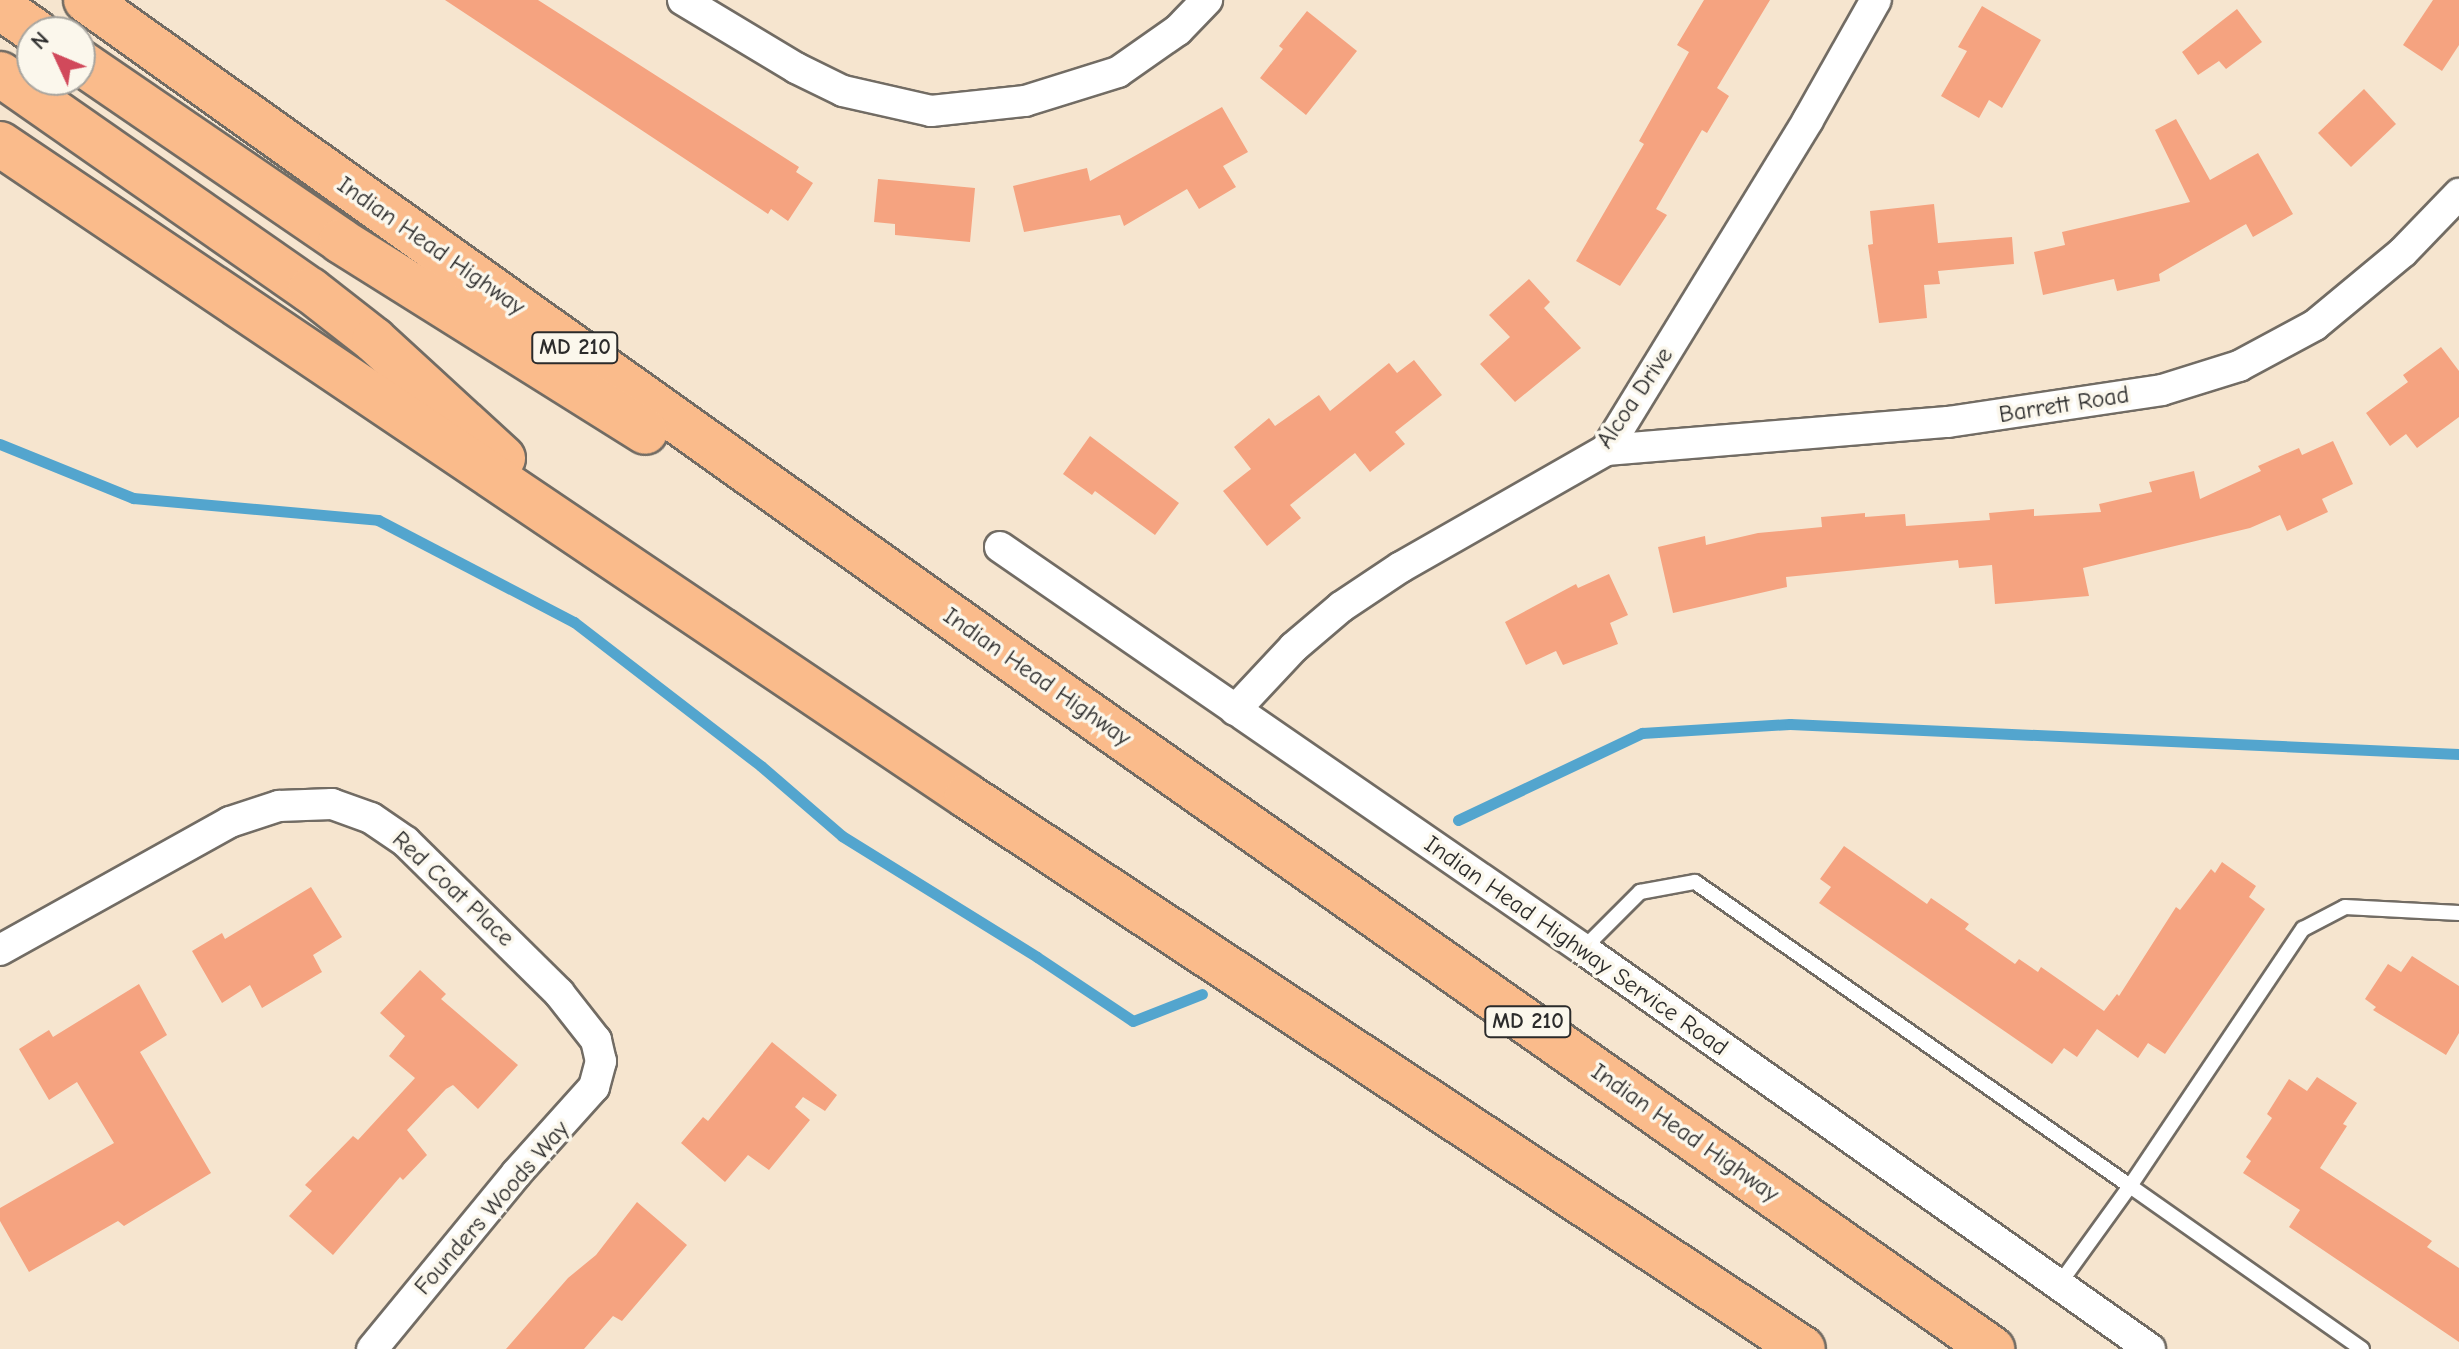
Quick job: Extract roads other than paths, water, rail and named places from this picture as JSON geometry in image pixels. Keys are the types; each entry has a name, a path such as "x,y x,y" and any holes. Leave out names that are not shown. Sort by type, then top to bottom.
{"highway":[{"name":"Indian Head Highway","path":"86,0 1063,696 1992,1349"},
{"path":"96,73 341,241 1063,696"},
{"path":"0,74 310,290 374,340 615,559"},
{"path":"0,144 615,559 1803,1349"}],"street":[{"path":"683,0 796,68 843,91 931,111 1025,101 1118,72 1178,30 1207,0"},
{"name":"Alcoa Drive","path":"1235,710 1294,647 1341,607 1401,567 1606,450 1808,120 1876,0"},
{"name":"Barrett Road","path":"1606,450 1948,422 2162,390 2239,366 2315,325 2403,252 2459,194"},
{"name":"Indian Head Highway Service Road","path":"1000,547 1583,949 2150,1349"},
{"name":"Red Coat Place","path":"0,950 230,822 279,806 332,804 385,826 512,942 580,1016 596,1040 601,1061"},
{"name":"Founders Woods Way","path":"372,1349 516,1174 585,1101 598,1079 601,1061"}],"lane":[{"path":"1583,949 1640,892 1695,882 2362,1349"},
{"path":"2058,1286 2130,1186 2303,929 2345,907 2459,913"}],"waterway":[{"path":"0,444 133,498 378,520 574,622 761,766 842,836 1037,957 1133,1021 1202,994"},
{"path":"1458,820 1642,733 1790,724 2459,754"}]}
